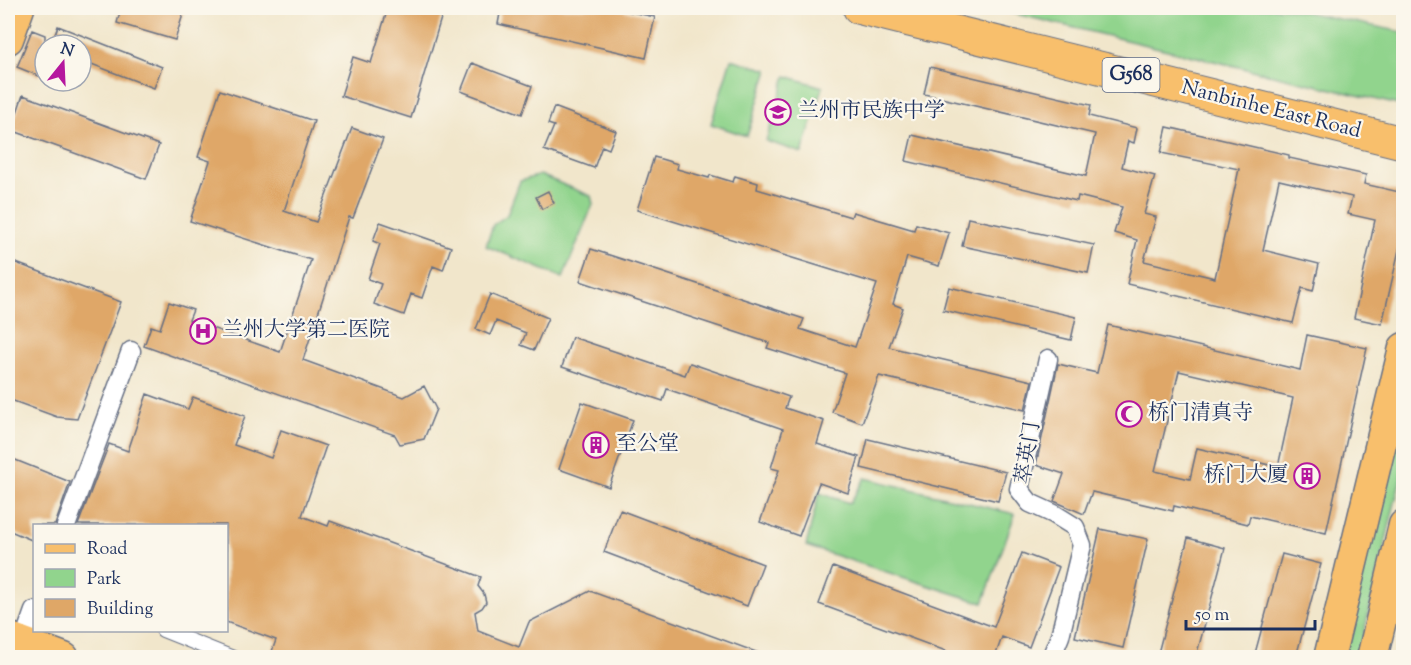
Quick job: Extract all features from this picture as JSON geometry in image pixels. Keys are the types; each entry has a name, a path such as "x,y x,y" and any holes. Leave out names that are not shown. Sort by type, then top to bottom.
{"highway":[{"name":"Nanbinhe East Road","path":"859,8 1404,143"},
{"name":"Nanbinhe East Road","path":"950,8 1404,121"}],"main road":[{"path":"8,39 19,8"},
{"path":"1329,657 1404,348"},
{"path":"1372,657 1404,525"},
{"path":"15,639 64,657"}],"street":[{"path":"66,524 131,351"},
{"name":"萃英门","path":"1048,359 1019,489 1030,503 1075,527 1082,545 1060,636 1051,657"},
{"path":"15,639 33,612"},
{"path":"168,632 233,657"}],"green space":[{"path":"991,8 1285,8 1403,32 1403,106"},
{"path":"731,59 768,70 747,136 711,124"},
{"path":"786,76 823,87 802,153 766,141"},
{"path":"540,175 591,196 593,204 563,278 486,246 493,225 507,215 520,181"},
{"path":"1403,392 1403,469 1358,657 1340,658"},
{"path":"865,478 1015,514 983,603 806,546 819,493 850,503"}],"building":[{"path":"121,8 185,8 175,40 117,23"},
{"path":"388,8 444,8 411,118 341,96 353,57 371,63"},
{"path":"501,8 612,8 655,17 646,58 498,24"},
{"path":"58,26 76,33 55,33"},
{"path":"32,30 40,33 33,33 33,74 17,67"},
{"path":"93,40 162,67 154,88 93,65"},
{"path":"472,63 532,86 522,114 461,91"},
{"path":"930,67 1091,105 1089,116 1137,128 1134,143 1128,141 1122,167 1155,176 1144,214 1156,217 1144,261 1215,278 1239,169 1161,153 1167,127 1366,175 1364,184 1404,193 1404,228 1382,324 1354,318 1375,220 1348,214 1352,197 1279,180 1263,250 1319,264 1313,291 1302,288 1293,323 1127,284 1137,240 1114,233 1122,207 1078,196 1077,201 906,161 912,135 1086,176 1095,134 924,94"},
{"path":"220,90 314,121 284,211 316,222 352,128 383,139 353,218 349,217 303,360 404,397 424,386 436,409 424,439 400,444 395,435 144,346 151,326 160,329 169,302 193,310 189,320 280,352 311,260 190,221 210,161 198,157"},
{"path":"23,95 159,145 146,179 11,130"},
{"path":"554,107 616,131 609,149 602,146 594,168 544,150 554,126 548,124"},
{"path":"654,157 678,164 677,169 709,178 710,175 733,182 735,176 758,183 757,189 851,217 853,212 914,230 916,224 949,233 939,266 907,257 893,304 903,308 889,347 1032,381 1025,410 879,376 862,423 832,412 845,373 767,348 769,343 580,281 591,249 804,319 800,329 855,347 877,284 637,210"},
{"path":"548,191 554,203 542,209 536,197"},
{"path":"968,218 1094,245 1088,273 962,246"},
{"path":"380,222 451,247 443,270 433,266 422,298 411,294 404,315 374,304 381,284 368,279 380,244 373,241"},
{"path":"8,260 121,302 77,419 57,417 8,399"},
{"path":"949,287 1076,317 1071,340 943,310"},
{"path":"490,294 548,318 534,350 521,345 526,333 496,321 490,335 476,329"},
{"path":"1108,325 1300,370 1307,335 1367,348 1326,533 1250,516 1248,524 1174,506 1173,511 1092,492 1084,514 1054,501 1064,474 1036,465 1058,364 1097,373","holes":["1179,371 1293,398 1278,467 1197,448 1190,479 1155,471"]},
{"path":"572,337 685,375 690,363 789,397 785,408 824,421 817,444 859,457 848,493 819,483 799,536 760,522 779,470 771,468 783,429 667,389 663,401 562,367"},
{"path":"147,394 188,409 193,397 245,416 234,445 271,458 281,430 326,446 302,516 328,526 330,521 481,577 478,586 486,602 475,612 478,631 519,647 529,622 590,591 767,657 270,657 276,640 228,623 228,524 78,524 109,444 128,451"},
{"name":"至公堂","path":"582,402 633,420 609,487 559,469"},
{"path":"868,439 1006,472 998,501 861,468"},
{"path":"8,457 70,482 55,524 33,524 33,541 8,530"},
{"path":"620,510 763,564 747,606 604,552"},
{"path":"1100,529 1148,539 1123,648 1075,637"},
{"path":"1188,538 1225,548 1196,657 1157,657"},
{"path":"1022,553 1059,567 1029,647 1002,637 995,657 962,657 819,604 833,567 994,627"},
{"path":"1282,554 1321,564 1296,657 1254,657"}],"place":[{"name":"兰州市民族中学","path":"778,112"},
{"name":"兰州大学第二医院","path":"203,331"},
{"name":"桥门清真寺","path":"1129,414"},
{"name":"至公堂","path":"596,445"},
{"name":"桥门大厦","path":"1307,476"}]}
